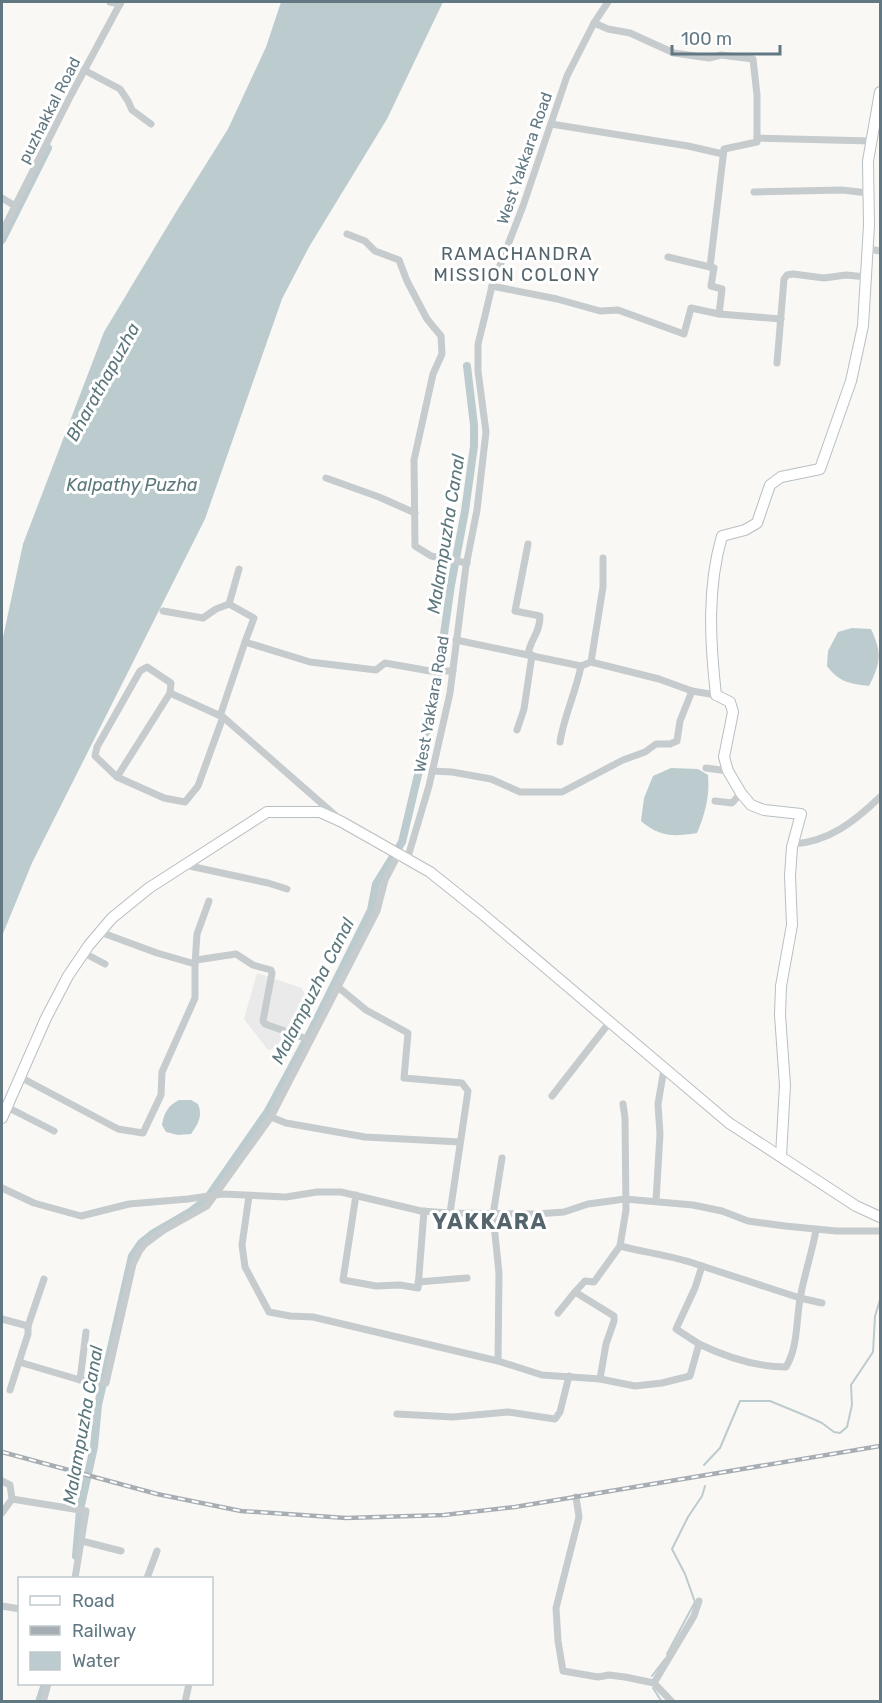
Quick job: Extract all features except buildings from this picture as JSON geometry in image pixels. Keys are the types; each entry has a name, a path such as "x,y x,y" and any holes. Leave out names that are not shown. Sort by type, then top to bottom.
{"street":[{"path":"110,2 120,3"},
{"name":"West Yakkara Road","path":"80,1380 106,1383 133,1264 140,1250 164,1230 207,1206 210,1196 272,1117 377,912 385,880 399,856 432,771 453,671 486,432 478,371 478,344 492,286 523,206 567,76 594,23 608,2"},
{"name":"puzhakkal Road","path":"2,232 120,3"},
{"path":"594,23 608,29 630,33 674,53 709,58 721,56 753,59 757,95 757,142 724,149 710,267"},
{"path":"84,70 120,89 132,110 151,124"},
{"path":"716,695 710,639 713,575 722,536 745,530 757,523 770,485 781,477 820,469 857,359 863,326 867,277 868,161 880,92"},
{"path":"551,124 688,146 723,154"},
{"path":"757,138 873,141"},
{"path":"754,192 842,190 868,194"},
{"path":"2,198 15,206"},
{"path":"347,234 365,241 375,251 399,260 427,319 441,336 442,354 433,374 414,460 415,546 431,556 467,564"},
{"path":"868,249 880,251"},
{"path":"668,258 714,268 711,286 722,289 718,314"},
{"path":"777,363 784,279 787,275 867,277"},
{"path":"492,286 557,299 600,311 618,310 684,334 691,308 718,314 781,319"},
{"path":"327,478 415,513"},
{"path":"517,730 524,709 530,642 540,628 540,616 515,611 528,544"},
{"path":"591,662 603,587 603,558"},
{"path":"229,604 239,569"},
{"path":"162,611 203,618 229,604"},
{"path":"117,777 170,693 171,683 147,668 140,671 94,756 117,777 164,798 185,802 198,786 254,618 229,604"},
{"path":"456,640 581,666 591,662 659,679 692,691 716,695 729,702 733,712 724,757 728,771 741,793 751,805 764,810 801,814 793,844 790,876 792,925 781,986 780,1015 784,1085 781,1156"},
{"path":"245,642 310,662 376,670 385,663 430,671 453,671"},
{"path":"560,742 562,727 577,687 581,666"},
{"path":"432,771 471,774 491,779 520,792 562,792 623,760 645,752 656,744 670,744 677,741 680,720 692,691"},
{"path":"170,693 222,717 342,822"},
{"path":"706,768 728,771"},
{"path":"715,801 732,803 741,793"},
{"path":"793,844 813,841 839,830 854,821 880,797"},
{"path":"2,1118 46,1018 68,976 112,918 149,888 267,812 320,813 342,822 430,872 729,1124 856,1206 880,1217"},
{"path":"185,865 287,889"},
{"path":"20,1077 118,1130 143,1133 161,1095 162,1072 195,998 197,934 209,901"},
{"path":"100,932 195,962 220,955 236,954 253,965 271,970 264,1023 310,1040"},
{"path":"84,953 105,964"},
{"path":"338,987 366,1010 408,1033 404,1078 462,1083 468,1091 450,1213"},
{"path":"552,1096 609,1023"},
{"path":"656,1201 660,1162 658,1104 664,1069"},
{"path":"558,1313 585,1281 594,1282 620,1246 626,1210 623,1104"},
{"path":"7,1107 54,1131"},
{"path":"272,1117 285,1123 365,1137 460,1143"},
{"path":"498,1361 499,1273 494,1215 502,1158"},
{"path":"2,1188 34,1203 81,1216 129,1204 222,1194 286,1197 317,1192 341,1192 424,1211 494,1215 564,1212 588,1204 625,1199 656,1201 722,1211 748,1221 816,1230 880,1231"},
{"path":"356,1195 343,1280 376,1286 400,1285 418,1288 424,1211"},
{"path":"249,1196 242,1245 245,1267 269,1312 313,1317 498,1361 542,1375 600,1379 635,1386 662,1383 690,1376 699,1344"},
{"path":"702,1266 695,1288 676,1329 724,1356 774,1367 786,1367 795,1340 800,1298 816,1230"},
{"path":"620,1246 678,1257 800,1298 822,1303"},
{"path":"418,1282 467,1278"},
{"path":"9,1390 44,1279"},
{"path":"575,1292 614,1316 615,1321 606,1344 600,1379"},
{"path":"2,1319 28,1326"},
{"path":"19,1362 80,1380 86,1332"},
{"path":"397,1414 453,1417 508,1412 555,1419 560,1412 569,1376"},
{"path":"2,1482 10,1485 12,1499 2,1513"},
{"path":"576,1497 579,1517 556,1608 563,1671 598,1677 609,1675 625,1677 654,1683 672,1701"},
{"path":"12,1499 86,1511 75,1577"},
{"path":"82,1541 121,1551"},
{"path":"147,1577 157,1551"},
{"path":"654,1683 694,1616 699,1601"},
{"path":"2,1606 18,1609"},
{"path":"43,1701 47,1685"},
{"path":"185,1701 189,1685"}],"shaded area":[{"path":"257,973 302,988 312,1012 285,1047 268,1050 244,1019"}],"water":[{"name":"Kalpathy Puzha","path":"281,2 443,2 387,119 309,247 282,299 205,519 32,863 2,936 2,642 23,544 104,332 228,129 266,47"},
{"path":"852,628 871,629 877,645 878,664 869,686 845,681 836,676 827,666 828,651 838,632"},
{"path":"671,768 698,769 708,775 706,805 697,833 681,835 661,833 641,821 644,798 653,776"},
{"path":"179,1100 191,1100 198,1104 199,1120 191,1134 178,1135 166,1132 162,1125 167,1110"}],"waterway":[{"path":"2,240 48,148"},
{"name":"Malampuzha Canal","path":"76,1556 80,1510 94,1447 98,1405 132,1256 141,1243 152,1234 206,1200 268,1111 310,1033 371,910 376,884 402,842 422,758 424,739 434,704 474,446 474,425 467,366"},
{"path":"704,1465 720,1448 740,1401 770,1401 822,1423 834,1432 840,1433 847,1427 852,1405 851,1385 873,1352 875,1316 880,1300"},
{"path":"667,1654 695,1602 685,1574 672,1549 688,1517 702,1496 705,1486"},
{"path":"652,1676 665,1659"},
{"name":"Malampuzha Canal","path":"39,1702 45,1685"},
{"path":"653,1688 662,1702"}],"railway":[{"path":"2,1452 157,1494 241,1511 346,1518 444,1515 515,1507 880,1446"}],"district":[{"name":"RAMACHANDRA MISSION COLONY","path":"517,264"},
{"name":"YAKKARA","path":"490,1221"}],"water label":[{"name":"Bharathapuzha","path":"103,382"}]}
